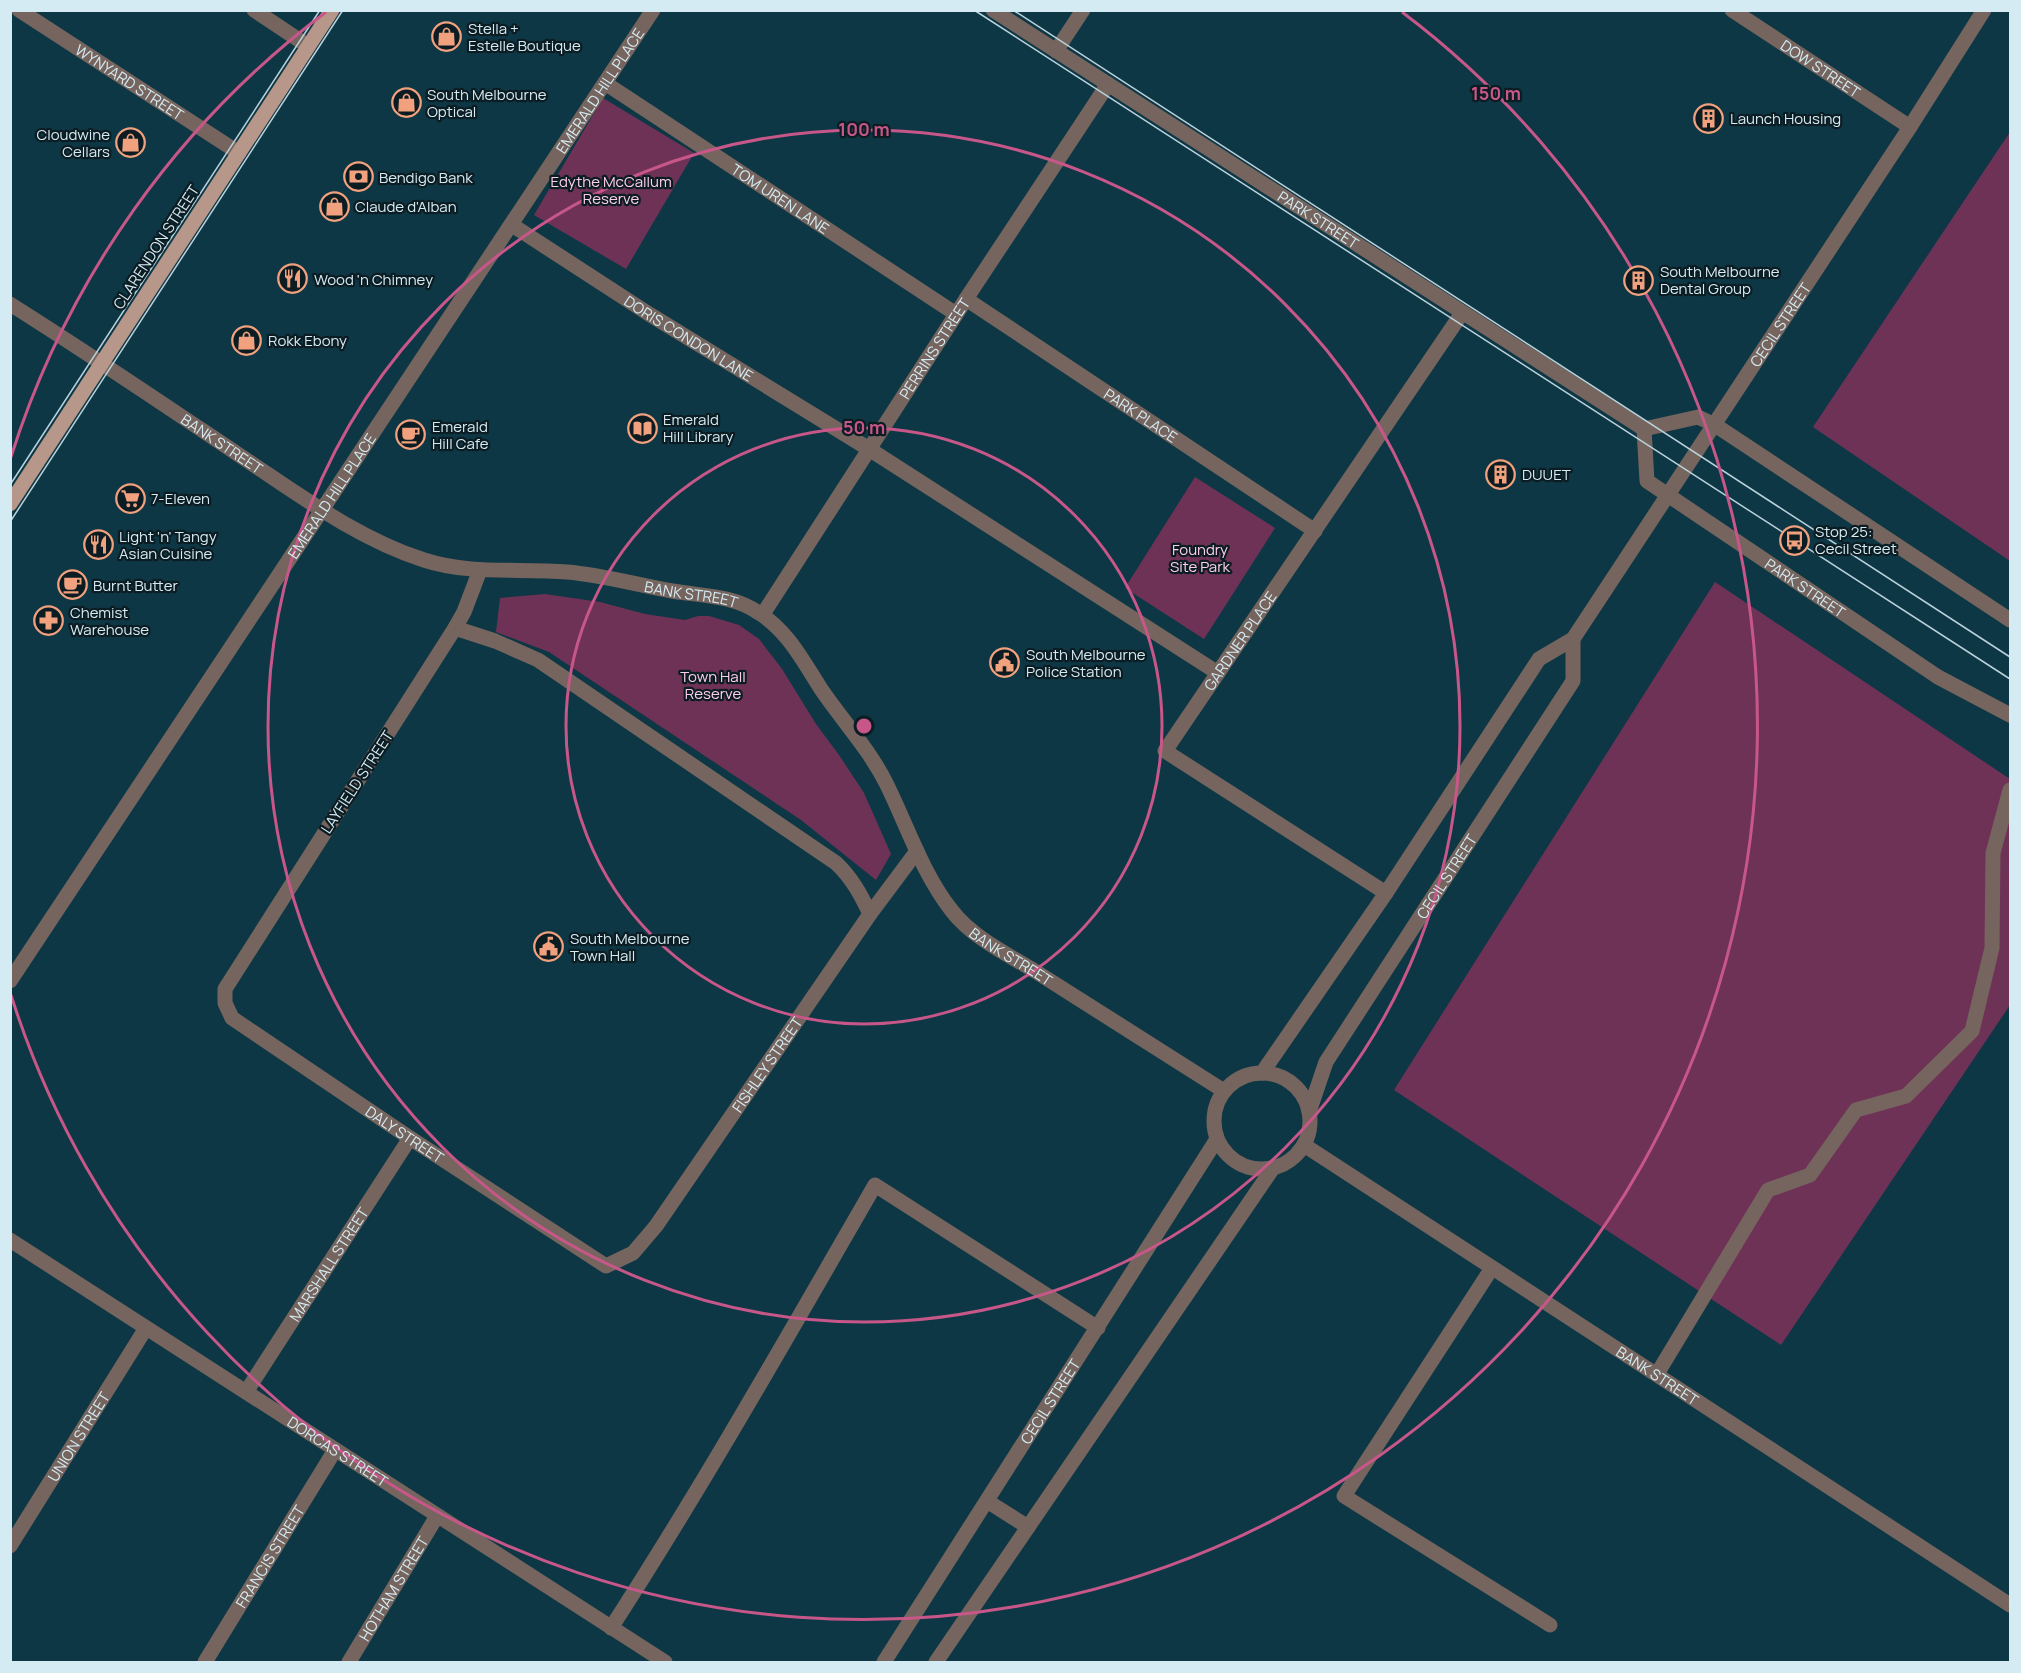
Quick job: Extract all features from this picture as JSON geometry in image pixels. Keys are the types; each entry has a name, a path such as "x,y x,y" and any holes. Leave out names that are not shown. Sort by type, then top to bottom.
{"main road":[{"name":"CLARENDON STREET","path":"10,504 332,10"}],"street":[{"name":"WYNYARD STREET","path":"19,10 239,153"},
{"path":"254,10 308,46"},
{"name":"EMERALD HILL PLACE","path":"10,981 653,10"},
{"name":"PARK STREET","path":"993,10 1644,429 1647,481 1938,677 2010,715"},
{"path":"1056,51 1083,10"},
{"name":"DOW STREET","path":"1732,10 1910,127"},
{"name":"CECIL STREET","path":"1262,1074 1386,893 1539,659 1573,639 1910,127 1984,10"},
{"name":"TOM UREN LANE","path":"605,83 956,314"},
{"name":"PERRINS STREET","path":"763,614 956,314 1108,84"},
{"name":"DORIS CONDON LANE","path":"512,225 649,314 869,449 1218,674"},
{"name":"PARK PLACE","path":"966,299 1315,531"},
{"name":"BANK STREET","path":"10,304 322,511 369,538 405,554 435,564 480,570 572,572 610,577 658,588 734,600 763,614 777,627 804,661 874,762 887,784 934,884 950,908 973,931 1224,1091"},
{"name":"GARDNER PLACE","path":"1386,893 1165,751 1462,313"},
{"path":"1644,429 1698,417 1715,425 2010,620"},
{"name":"LAYFIELD STREET","path":"225,989 455,628 464,612 480,570"},
{"path":"455,628 495,641 538,660 760,809 846,872 858,889 870,914"},
{"name":"CECIL STREET","path":"1309,1112 1326,1062 1573,681 1573,639"},
{"path":"1657,1374 1768,1190 1810,1176 1856,1110 1906,1096 1972,1031 1992,948 1993,853 2010,790"},
{"name":"FISHLEY STREET","path":"606,1266 633,1253 656,1226 870,914 917,851"},
{"name":"DALY STREET","path":"225,989 225,1003 232,1018 606,1266"},
{"path":"1254,1073 1262,1074 1272,1073 1292,1083 1303,1096 1309,1112 1310,1130 1304,1145 1288,1162 1273,1168 1257,1169 1238,1163 1226,1153 1217,1139 1214,1124 1216,1105 1224,1091 1237,1079 1254,1073"},
{"name":"MARSHALL STREET","path":"246,1392 410,1138"},
{"name":"CECIL STREET","path":"884,1662 1217,1139"},
{"name":"BANK STREET","path":"1304,1145 2010,1605"},
{"path":"936,1662 1273,1168"},
{"path":"611,1628 651,1567 739,1421 874,1185 1098,1328"},
{"name":"DORCAS STREET","path":"10,1240 665,1662"},
{"path":"1492,1268 1344,1496 1550,1625"},
{"name":"UNION STREET","path":"10,1546 146,1328"},
{"name":"FRANCIS STREET","path":"205,1662 335,1450"},
{"path":"987,1501 1028,1527"},
{"name":"HOTHAM STREET","path":"350,1662 437,1516"}],"green space":[{"name":"Edythe McCallum Reserve","path":"603,98 694,153 626,269 534,215"},
{"path":"2010,132 2010,561 1813,427"},
{"name":"Foundry Site Park","path":"1195,477 1275,528 1204,639 1125,588"},
{"path":"1715,582 2010,779 2010,1005 1781,1345 1394,1090"},
{"name":"Town Hall Reserve","path":"545,594 600,602 645,614 685,620 698,616 709,616 739,625 759,639 782,669 816,724 864,793 891,854 876,880 801,820 549,652 496,632 500,598"}],"tram line":[{"path":"10,485 320,10"},
{"path":"10,522 343,10"},
{"path":"974,10 2010,679"},
{"path":"1013,10 2010,657"}],"place":[{"name":"Stella + Estelle Boutique","path":"447,37"},
{"name":"South Melbourne Optical","path":"406,103"},
{"name":"Launch Housing","path":"1709,118"},
{"name":"Cloudwine Cellars","path":"131,143"},
{"name":"Bendigo Bank","path":"358,177"},
{"name":"Claude d'Alban","path":"334,206"},
{"name":"Wood 'n Chimney","path":"293,279"},
{"name":"South Melbourne Dental Group","path":"1639,280"},
{"name":"Rokk Ebony","path":"247,340"},
{"name":"Emerald Hill Library","path":"642,428"},
{"name":"Emerald Hill Cafe","path":"411,435"},
{"name":"DUUET","path":"1501,474"},
{"name":"7-Eleven","path":"130,498"},
{"name":"Stop 25: Cecil Street","path":"1794,540"},
{"name":"Light 'n' Tangy Asian Cuisine","path":"98,545"},
{"name":"Burnt Butter","path":"72,585"},
{"name":"Chemist Warehouse","path":"49,621"},
{"name":"South Melbourne Police Station","path":"1005,663"},
{"name":"South Melbourne Town Hall","path":"549,947"}]}
